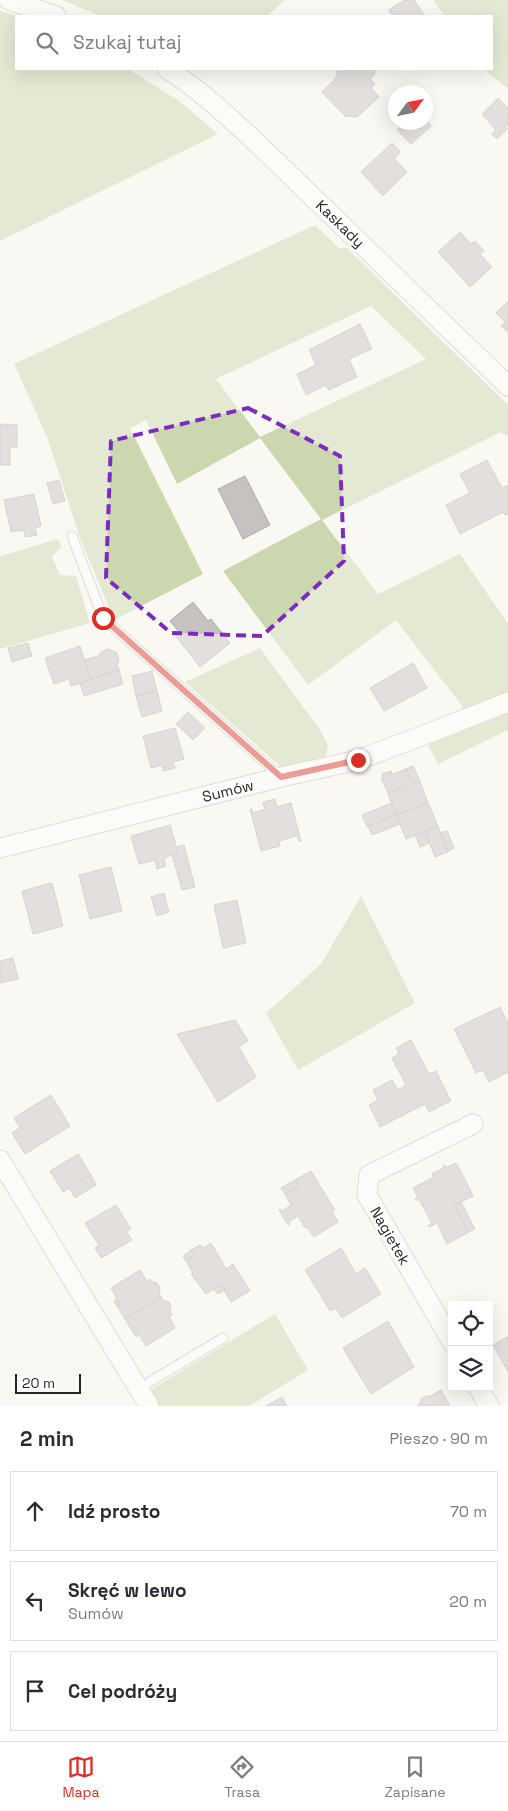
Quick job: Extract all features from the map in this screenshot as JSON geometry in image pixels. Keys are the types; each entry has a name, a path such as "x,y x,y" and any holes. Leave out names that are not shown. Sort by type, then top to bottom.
{"street":[{"path":"9,0 53,15"},
{"name":"Kaskady","path":"168,70 181,77 260,147 508,386"},
{"name":"Sumów","path":"0,848 281,777 358,760 508,702"},
{"name":"Nagietek","path":"448,1335 367,1196 369,1175 473,1124"},
{"path":"0,1160 149,1406"},
{"path":"480,1391 489,1406"}],"lane":[{"path":"72,536 103,618 281,777"},
{"path":"138,1389 223,1338"}],"highlighted area":[{"path":"248,408 340,456 344,561 262,636 171,633 106,578 111,441"}],"green space":[{"path":"62,0 285,0 268,15 98,15"},
{"path":"434,0 508,0 508,89 485,70 493,70 493,15 443,15"},
{"path":"0,11 15,15 15,70 130,70 178,100 218,134 0,241"},
{"path":"315,225 339,248 347,248 508,405 508,437 501,432 322,520 378,594 460,554 508,624 508,691 465,710 396,620 308,685 223,571 321,519 260,438 177,484 146,420 130,428 203,574 114,620 80,538 47,437 14,364","holes":["371,306 426,359 260,437 216,379"]},
{"path":"58,539 61,547 52,557 60,575 76,576 90,623 0,649 0,556"},
{"path":"260,648 320,730 328,745 326,756 281,767 185,682"},
{"path":"508,710 508,730 438,764 428,745"},
{"path":"361,896 415,1003 298,1070 266,1013 321,964"},
{"path":"275,1314 308,1370 249,1406 156,1406 147,1392"}],"building":[{"path":"404,0 414,0 424,15 392,15 389,10"},
{"path":"374,70 375,74 370,79 375,84 371,88 379,97 357,117 345,116 322,92 336,78 337,71"},
{"path":"498,98 508,108 508,124 505,127 507,129 497,139 492,134 496,130 482,114"},
{"path":"397,130 427,130 411,144"},
{"path":"392,143 401,152 394,158 407,172 383,196 361,172"},
{"path":"460,232 471,244 475,241 484,251 480,254 492,267 470,287 438,252"},
{"path":"508,301 508,332 501,326 505,322 496,313"},
{"path":"360,324 372,349 349,359 357,377 329,390 326,385 306,395 297,374 316,365 309,350"},
{"path":"0,424 17,425 17,447 10,447 10,465 0,465"},
{"path":"487,460 502,488 508,485 508,514 505,515 503,512 460,534 446,505 470,493 460,474"},
{"path":"245,476 270,525 243,539 218,489"},
{"path":"59,480 65,501 53,504 47,483"},
{"path":"34,494 41,526 35,528 37,535 25,537 24,530 11,532 4,500"},
{"path":"193,602 208,621 211,619 230,643 200,667 175,635 179,632 170,621"},
{"path":"28,643 32,656 12,662 8,648"},
{"path":"80,646 91,680 71,686 69,679 54,684 45,658"},
{"path":"108,649 117,653 119,670 91,679 85,660 98,656 101,652"},
{"path":"413,663 427,688 384,711 370,688"},
{"path":"119,670 123,684 84,696 80,683"},
{"path":"152,671 157,691 136,696 132,676"},
{"path":"157,691 162,711 142,717 136,696"},
{"path":"188,712 205,728 193,740 176,724"},
{"path":"175,728 184,759 173,762 175,768 163,771 162,765 151,768 143,736"},
{"path":"413,766 420,781 412,784 406,769"},
{"path":"406,769 412,784 388,793 381,778"},
{"path":"391,771 392,774 384,778 382,774"},
{"path":"420,781 428,803 396,815 388,793"},
{"path":"275,799 277,807 291,803 301,841 299,841 297,836 279,841 280,846 261,851 250,809 252,809 253,813 265,809 263,802"},
{"path":"391,803 396,815 367,827 362,815"},
{"path":"428,803 438,826 406,839 396,815"},
{"path":"396,815 400,824 372,835 368,826"},
{"path":"170,825 178,853 164,858 166,866 157,869 155,860 139,864 131,836"},
{"path":"438,826 448,852 435,857 425,831"},
{"path":"425,831 429,843 420,847 415,835"},
{"path":"447,831 454,848 448,851 441,833"},
{"path":"184,845 195,887 182,890 172,855 178,853 176,847"},
{"path":"111,867 122,911 90,919 79,875"},
{"path":"52,883 63,926 33,934 22,891"},
{"path":"164,893 169,912 157,916 151,897"},
{"path":"237,900 246,943 223,948 214,905"},
{"path":"13,958 18,979 0,983 0,961"},
{"path":"500,1007 508,1023 508,1072 489,1082 483,1070 476,1073 454,1029"},
{"path":"235,1020 248,1041 239,1047 256,1077 218,1102 177,1034"},
{"path":"411,1040 429,1074 436,1071 451,1101 429,1112 425,1104 380,1127 369,1105 378,1100 373,1090 392,1080 398,1090 406,1085 392,1058 399,1054 396,1048"},
{"path":"51,1095 70,1126 25,1154 12,1133 20,1128 14,1118"},
{"path":"78,1154 91,1175 63,1192 50,1171"},
{"path":"456,1163 471,1191 459,1198 461,1202 454,1205 469,1232 447,1244 437,1223 428,1226 432,1224 419,1199 416,1201 415,1199 418,1197 413,1188 434,1177 432,1174 444,1168 443,1166 445,1165 446,1168"},
{"path":"311,1171 335,1210 332,1212 338,1222 314,1237 307,1227 305,1228 298,1216 288,1222 290,1224 288,1225 279,1210 282,1211 291,1205 285,1194 299,1186 295,1180"},
{"path":"91,1175 96,1185 75,1198 69,1188"},
{"path":"295,1180 299,1186 285,1194 281,1188"},
{"path":"471,1191 473,1196 461,1202 459,1198"},
{"path":"461,1202 475,1229 469,1232 454,1205"},
{"path":"116,1205 131,1229 126,1231 132,1240 101,1258 95,1248 99,1246 85,1223"},
{"path":"211,1243 226,1269 233,1264 250,1291 231,1302 221,1285 206,1294 191,1274 193,1273 186,1261 194,1255 191,1250 200,1245 203,1248"},
{"path":"341,1248 356,1274 365,1268 381,1294 342,1318 336,1308 330,1311 305,1270"},
{"path":"191,1250 194,1255 186,1261 183,1256"},
{"path":"140,1270 147,1281 150,1279 152,1282 157,1283 160,1288 159,1294 161,1297 125,1319 117,1306 120,1304 111,1288"},
{"path":"221,1285 225,1290 218,1294 214,1289"},
{"path":"161,1297 169,1302 172,1315 169,1317 175,1328 146,1346 136,1330 133,1332 125,1319"},
{"path":"117,1299 120,1304 117,1306 114,1301"},
{"path":"388,1321 414,1367 371,1394 343,1348"},
{"path":"136,1330 139,1335 136,1337 133,1332"},
{"path":"508,1336 508,1372 493,1345"},
{"path":"441,1390 450,1406 418,1406 421,1399"},
{"path":"282,1397 287,1406 266,1406"}],"route":[{"path":"103,618 281,777 358,760"}]}
